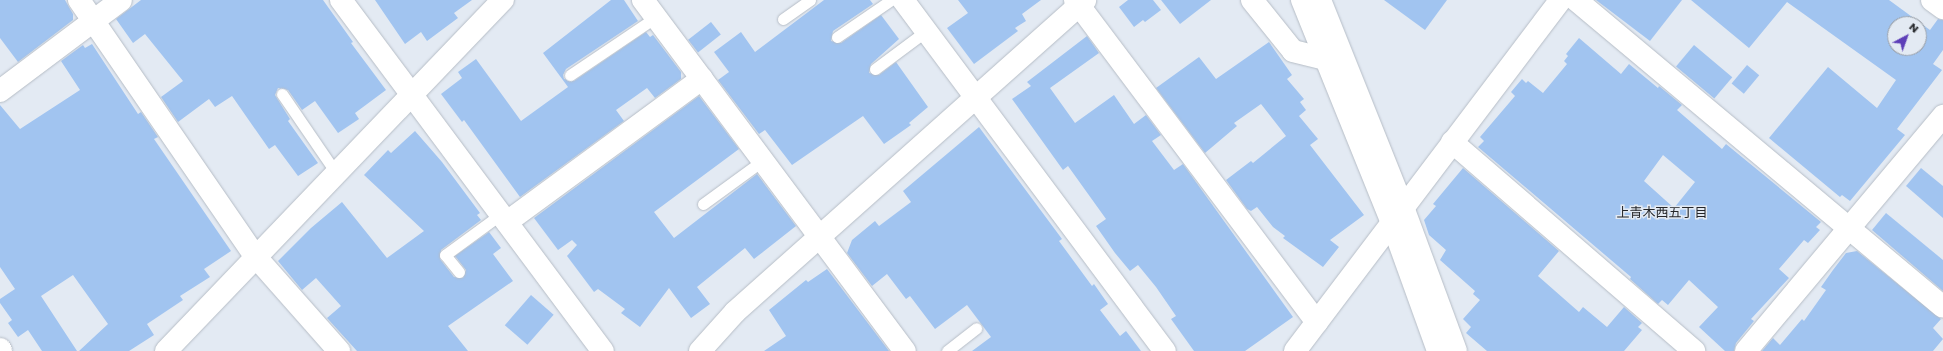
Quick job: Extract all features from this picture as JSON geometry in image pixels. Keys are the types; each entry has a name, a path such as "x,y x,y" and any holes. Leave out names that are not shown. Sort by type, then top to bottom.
{"street":[{"path":"79,0 255,256 339,351"},
{"path":"0,91 121,0"},
{"path":"342,0 603,351"},
{"path":"903,0 1165,351"},
{"path":"1252,0 1293,51 1336,62"},
{"path":"1302,0 1336,62 1397,215 1456,351"},
{"path":"1320,0 1336,62"},
{"path":"1295,351 1560,0"},
{"path":"1576,0 1943,307"},
{"path":"1932,0 1943,8"},
{"path":"166,351 499,1"},
{"path":"700,351 735,312 1080,2 1317,322"},
{"path":"649,8 818,238 904,351"},
{"path":"504,218 702,79"},
{"path":"1746,351 1943,116"},
{"path":"1452,142 1694,351"},
{"path":"1397,215 1438,351"}],"lane":[{"path":"783,19 810,0"},
{"path":"837,38 891,0"},
{"path":"570,75 649,8"},
{"path":"875,69 926,31"},
{"path":"282,94 336,172"},
{"path":"703,204 762,161"},
{"path":"459,272 445,255 504,218"},
{"path":"947,351 976,328"}],"building":[{"path":"0,0 65,0 73,14 73,20 18,62 0,38"},
{"path":"141,0 323,0 353,42 351,43 386,90 355,113 359,119 338,133 315,101 302,110 288,90 278,88 275,95 290,119 288,121 318,163 298,176 275,145 269,149 232,96 215,107 209,99 178,122 161,97 183,81 145,34 133,43 116,19"},
{"path":"375,0 472,0 454,13 458,18 427,41 421,32 405,44"},
{"path":"611,0 624,0 638,21 566,69 563,75 564,79 574,81 646,32 650,37 653,35 681,72 681,79 655,98 647,88 616,110 624,121 520,197 464,120 462,122 441,94 462,78 458,72 476,59 521,121 568,87 543,53"},
{"path":"824,0 870,0 873,4 833,31 831,41 841,43 881,15 899,39 871,64 869,73 879,75 896,62 928,107 909,123 911,125 884,144 863,116 792,165 765,130 759,134 718,80 729,72 714,52 741,32 755,52"},
{"path":"958,0 1041,0 1022,14 1026,21 1015,28 1018,31 974,64 947,28 968,13"},
{"path":"1128,0 1153,0 1161,10 1145,22 1143,20 1134,27 1119,7"},
{"path":"1161,0 1211,0 1180,24"},
{"path":"1384,0 1447,0 1425,30"},
{"path":"1596,0 1682,0 1650,41"},
{"path":"1691,0 1889,0 1911,16 1887,16 1887,56 1927,56 1927,28 1930,30 1938,19 1943,20 1943,50 1933,64 1942,70 1897,129 1905,135 1850,201 1842,195 1840,197 1769,138 1828,67 1877,108 1896,80 1787,2 1749,48"},
{"path":"711,22 721,35 698,52 688,40"},
{"path":"1087,36 1099,53 1050,88 1075,123 1114,95 1134,124 1146,115 1161,135 1152,141 1174,170 1183,164 1293,317 1245,351 1194,351 1171,319 1176,316 1156,287 1138,265 1130,271 1115,253 1096,226 1106,219 1068,166 1063,170 1012,99 1031,86 1027,82"},
{"path":"1579,38 1621,74 1629,64 1658,88 1659,86 1682,105 1677,110 1722,149 1726,144 1821,222 1816,227 1820,230 1808,243 1804,240 1779,269 1789,278 1751,319 1754,321 1736,343 1734,351 1725,351 1699,327 1718,307 1689,280 1668,305 1662,300 1658,304 1630,279 1631,277 1478,147 1484,141 1480,137 1515,96 1511,92 1522,79 1526,83 1528,81 1543,93 1567,64 1564,61 1568,56 1566,54","holes":["1663,155 1695,182 1674,208 1644,181"]},
{"path":"1269,42 1292,75 1287,79 1304,99 1300,102 1306,110 1299,116 1318,139 1310,145 1364,215 1330,240 1339,247 1323,267 1283,238 1285,236 1273,227 1257,207 1251,211 1247,209 1226,180 1251,161 1253,163 1286,136 1261,104 1234,123 1237,126 1205,153 1156,88 1199,57 1216,79"},
{"path":"92,44 138,114 141,112 158,137 154,139 231,251 204,269 210,277 180,296 183,300 147,324 154,335 129,351 79,351 108,324 73,275 41,296 77,351 42,351 28,330 18,337 8,323 12,320 0,303 0,299 15,289 0,267 0,105 20,129 80,90 61,61 83,45 85,48"},
{"path":"1694,45 1732,77 1714,99 1676,66"},
{"path":"1747,65 1759,75 1744,94 1732,83"},
{"path":"699,96 739,149 654,212 674,238 757,174 796,226 754,259 745,248 697,287 710,304 691,318 669,288 640,327 621,313 625,309 598,289 594,292 567,256 577,245 572,240 558,250 534,218"},
{"path":"979,127 1062,239 1059,241 1092,286 1094,284 1108,304 1100,310 1120,336 1126,331 1141,351 972,351 991,337 967,305 935,329 910,296 906,299 887,274 872,286 847,253 852,240 875,221 879,226 911,202 903,191"},
{"path":"415,131 442,162 480,213 477,215 481,220 441,250 440,259 454,277 463,278 466,270 455,256 489,232 501,248 493,254 513,281 448,326 468,351 357,351 327,318 341,306 316,278 302,290 278,261 311,228 342,202 387,258 424,231 364,175 388,150 391,153"},
{"path":"1463,168 1559,251 1538,276 1579,312 1583,307 1607,327 1624,307 1642,323 1638,327 1642,330 1624,351 1487,351 1466,333 1471,327 1463,319 1480,300 1473,294 1475,291 1440,260 1446,250 1429,235 1424,220 1436,206 1433,204"},
{"path":"1921,168 1943,186 1943,218 1906,186"},
{"path":"1886,213 1943,260 1943,291 1872,230"},
{"path":"1857,251 1941,319 1933,328 1943,339 1933,351 1762,351 1773,338 1780,345 1802,319 1804,321 1826,290 1821,287 1833,270 1846,253"},
{"path":"827,269 889,351 764,351 786,336 769,310 806,280 808,282"},
{"path":"531,295 554,315 527,345 505,325"}],"district":[{"name":"上青木西五丁目","path":"1662,213"}]}
